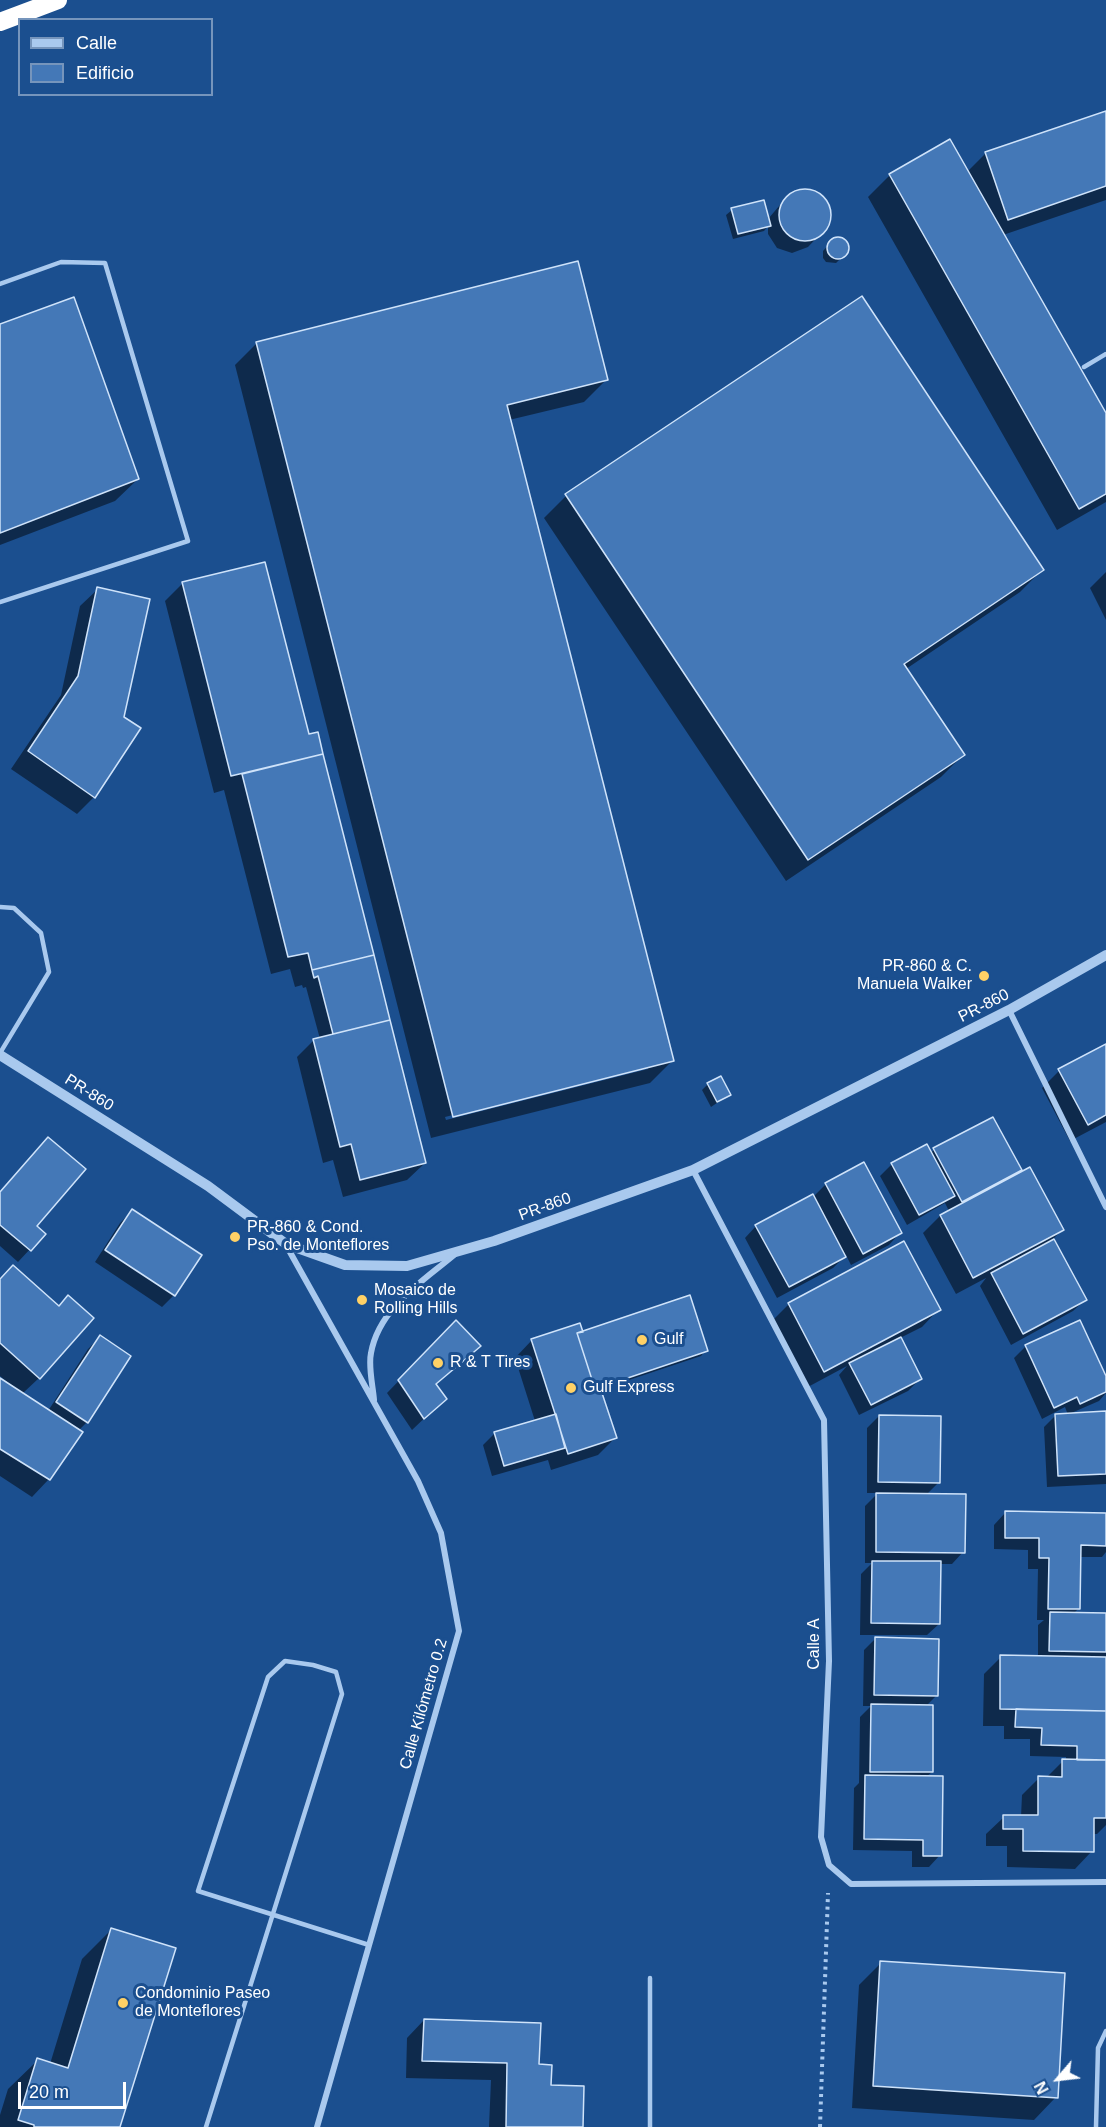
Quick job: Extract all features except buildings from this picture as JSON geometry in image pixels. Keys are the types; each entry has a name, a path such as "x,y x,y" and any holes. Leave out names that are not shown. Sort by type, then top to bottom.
{"highway":[{"path":"0,22 57,0"}],"street":[{"name":"PR-860","path":"0,1054 208,1186 286,1244 345,1265 407,1266 494,1242 693,1170 1009,1010 1106,955"},
{"path":"1009,1010 1106,1207"},
{"name":"Calle A","path":"693,1170 824,1420 829,1661 821,1837 829,1865"},
{"name":"Calle Kilómetro 0.2","path":"286,1244 418,1481 441,1533 459,1631 317,2127"},
{"path":"374,1403 370,1354 382,1321 405,1296 460,1250"},
{"path":"829,1865 851,1884 1106,1882"}],"lane":[{"path":"0,284 61,262 105,263 188,541 0,602"},
{"path":"1084,367 1106,354"},
{"path":"0,907 14,908 41,933 49,972 0,1054"},
{"path":"206,2127 273,1914 342,1694 336,1672 285,1661 268,1677 198,1891 273,1914 369,1945"},
{"path":"650,1978 650,2127"},
{"path":"1095,2127 1098,2048 1106,2031"}],"path":[{"path":"819,2127 829,1865"}],"place":[{"name":"PR-860 & C. Manuela Walker","path":"984,976"},
{"name":"PR-860 & Cond. Pso. de Monteflores","path":"235,1237"},
{"name":"Mosaico de Rolling Hills","path":"362,1300"},
{"name":"Gulf","path":"642,1340"},
{"name":"R & T Tires","path":"438,1363"},
{"name":"Gulf Express","path":"571,1388"},
{"name":"Condominio Paseo de Monteflores","path":"123,2003"}]}
